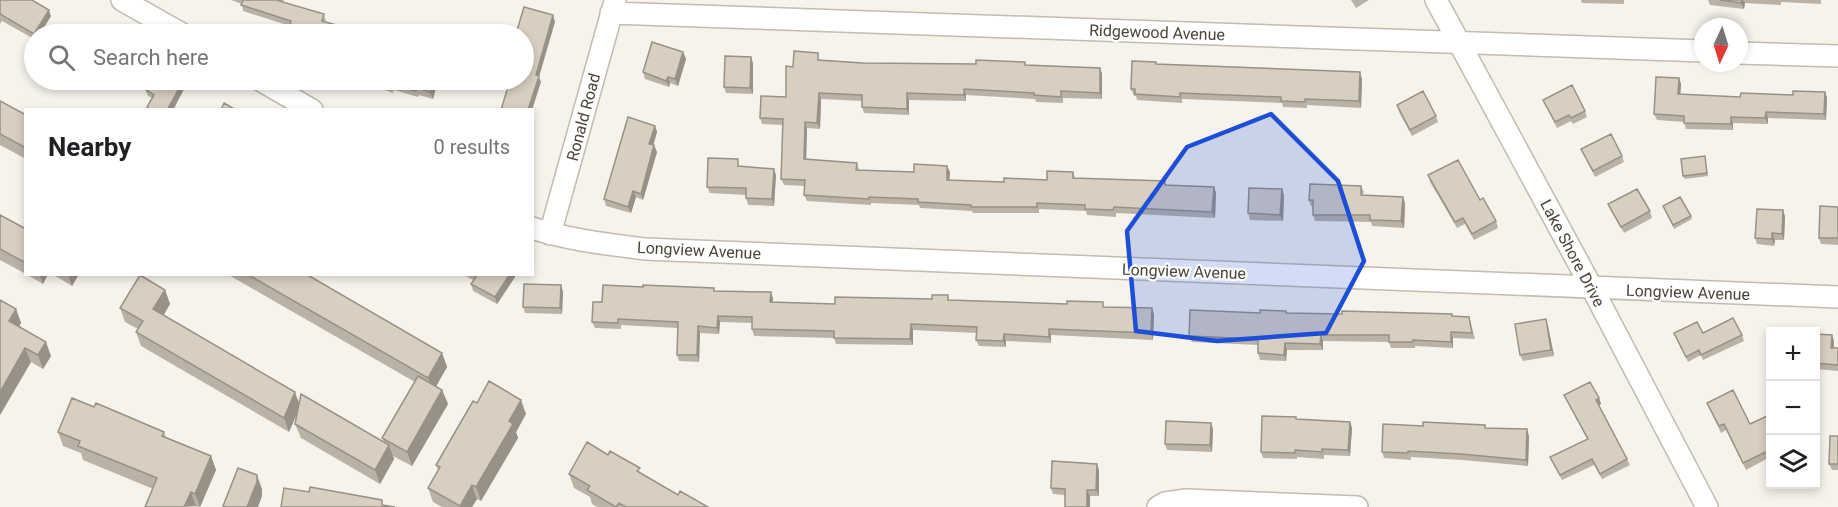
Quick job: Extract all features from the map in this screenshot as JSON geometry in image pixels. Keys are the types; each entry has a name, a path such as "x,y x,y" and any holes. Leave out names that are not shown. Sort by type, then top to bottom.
{"street":[{"path":"122,0 164,24"},
{"name":"Lake Shore Drive","path":"1436,0 1592,288 1707,507"},
{"name":"Ridgewood Avenue","path":"613,6 1694,51"},
{"name":"Ronald Road","path":"541,231 613,6"},
{"path":"1748,52 1838,56"},
{"path":"277,90 309,108"},
{"name":"Longview Avenue","path":"541,231 593,243 645,249 1838,297"},
{"path":"1163,505 1186,500 1357,507"}],"highlighted area":[{"path":"1271,114 1338,181 1364,261 1326,333 1217,341 1136,331 1127,231 1187,147"}],"building":[{"path":"0,0 32,0 49,10 40,24 24,24 24,28 0,14"},
{"path":"243,0 280,0 324,14 322,21 333,24 290,24 291,21 241,5"},
{"path":"1720,0 1742,0 1741,3"},
{"path":"524,7 553,15 536,75 539,76 529,108 502,108 507,90 534,90 534,24 519,24"},
{"path":"652,42 683,52 675,79 668,77 666,81 643,72"},
{"path":"794,51 818,53 818,60 863,63 976,64 976,60 1025,62 1025,65 1100,68 1100,93 1061,91 1061,97 964,89 964,95 907,93 907,109 862,107 862,95 819,93 817,123 805,122 804,159 857,163 856,170 914,172 914,164 947,166 947,180 1004,182 1004,178 1047,180 1047,171 1073,172 1073,178 1165,181 1165,185 1214,187 1212,212 1114,207 1113,210 1085,209 1085,205 1037,203 1037,207 971,207 971,205 918,202 918,199 804,195 805,180 781,179 783,119 760,118 761,96 786,97 786,66 793,67"},
{"path":"725,56 751,57 750,88 724,87"},
{"path":"1132,61 1156,62 1156,64 1360,72 1359,101 1305,99 1305,102 1281,101 1281,97 1180,93 1180,97 1135,94 1135,89 1131,89"},
{"path":"1656,77 1679,78 1678,94 1740,97 1741,93 1793,95 1793,91 1825,92 1824,114 1766,112 1765,118 1731,117 1731,124 1684,123 1684,116 1654,114"},
{"path":"1572,85 1585,111 1555,122 1543,100"},
{"path":"146,90 178,90 168,108 147,107 154,95"},
{"path":"1423,91 1436,116 1410,130 1397,105"},
{"path":"0,101 24,114 24,147 0,134"},
{"path":"224,103 233,108 222,108"},
{"path":"628,117 655,126 649,144 654,145 641,194 633,191 628,207 604,199"},
{"path":"1611,134 1622,156 1593,171 1581,149"},
{"path":"1705,156 1707,173 1683,176 1681,159"},
{"path":"708,158 738,159 738,166 774,169 772,199 746,198 746,188 707,187"},
{"path":"1458,160 1480,200 1483,198 1496,221 1472,234 1463,218 1455,222 1428,175"},
{"path":"1310,184 1361,186 1361,195 1403,197 1401,221 1370,220 1370,215 1313,215 1313,200 1309,200"},
{"path":"1249,188 1282,189 1280,215 1248,213"},
{"path":"1637,189 1650,211 1621,227 1608,204"},
{"path":"1680,197 1691,216 1673,225 1663,206"},
{"path":"1820,206 1838,207 1838,238 1819,238"},
{"path":"1757,209 1783,210 1782,234 1772,233 1772,239 1755,238"},
{"path":"0,215 24,228 24,262 0,249"},
{"path":"139,276 165,290 153,309 295,392 284,418 136,332 143,321 120,308"},
{"path":"250,276 309,276 442,353 428,378"},
{"path":"509,276 495,297 471,284 476,277"},
{"path":"524,284 561,285 560,308 523,307"},
{"path":"603,285 771,292 770,302 835,304 835,297 932,299 932,295 948,295 948,300 1067,304 1067,301 1103,302 1103,307 1152,308 1151,333 1049,329 1049,337 1004,334 1003,341 976,340 977,327 911,324 910,339 834,338 834,331 752,329 752,317 718,316 717,328 698,326 697,355 677,355 678,322 618,319 618,323 592,322 593,302 602,302"},
{"path":"0,300 16,309 9,321 46,342 38,355 25,348 0,392"},
{"path":"1190,310 1260,313 1260,310 1286,311 1286,313 1342,314 1342,311 1452,314 1452,316 1469,317 1472,333 1451,332 1451,342 1413,340 1413,342 1389,342 1389,335 1321,335 1320,344 1285,343 1284,355 1258,353 1258,339 1189,336"},
{"path":"1733,318 1742,335 1701,355 1699,350 1686,357 1674,333 1697,322 1703,333"},
{"path":"1546,319 1551,350 1520,355 1515,324"},
{"path":"1820,334 1832,335 1831,348 1838,348 1838,365 1820,363"},
{"path":"418,376 442,390 407,452 382,438"},
{"path":"489,381 521,400 509,421 513,424 476,487 472,485 460,506 428,488 440,467 436,465 473,401 477,403"},
{"path":"1590,382 1599,398 1596,400 1627,459 1600,474 1592,459 1560,475 1550,457 1588,439 1564,395"},
{"path":"1733,390 1750,424 1766,416 1766,452 1743,463 1724,424 1719,426 1707,403"},
{"path":"301,394 389,445 375,470 295,424"},
{"path":"72,398 94,407 96,403 164,432 162,436 211,456 195,494 191,492 184,507 145,507 157,478 78,446 80,441 58,432"},
{"path":"1262,416 1350,422 1348,450 1261,452"},
{"path":"1166,421 1211,423 1210,445 1165,444"},
{"path":"1423,422 1485,425 1485,428 1527,429 1526,460 1408,451 1408,453 1382,452 1383,424 1423,426"},
{"path":"1830,436 1838,436 1838,464 1829,464"},
{"path":"587,442 608,455 610,451 640,468 637,471 678,495 680,491 708,507 626,507 619,503 616,507 587,490 590,486 569,474"},
{"path":"1052,461 1097,464 1096,490 1087,490 1087,507 1065,507 1065,489 1051,488"},
{"path":"238,468 257,475 257,482 247,507 223,506"},
{"path":"310,487 382,500 382,505 395,507 281,507 284,488 309,492"}]}
